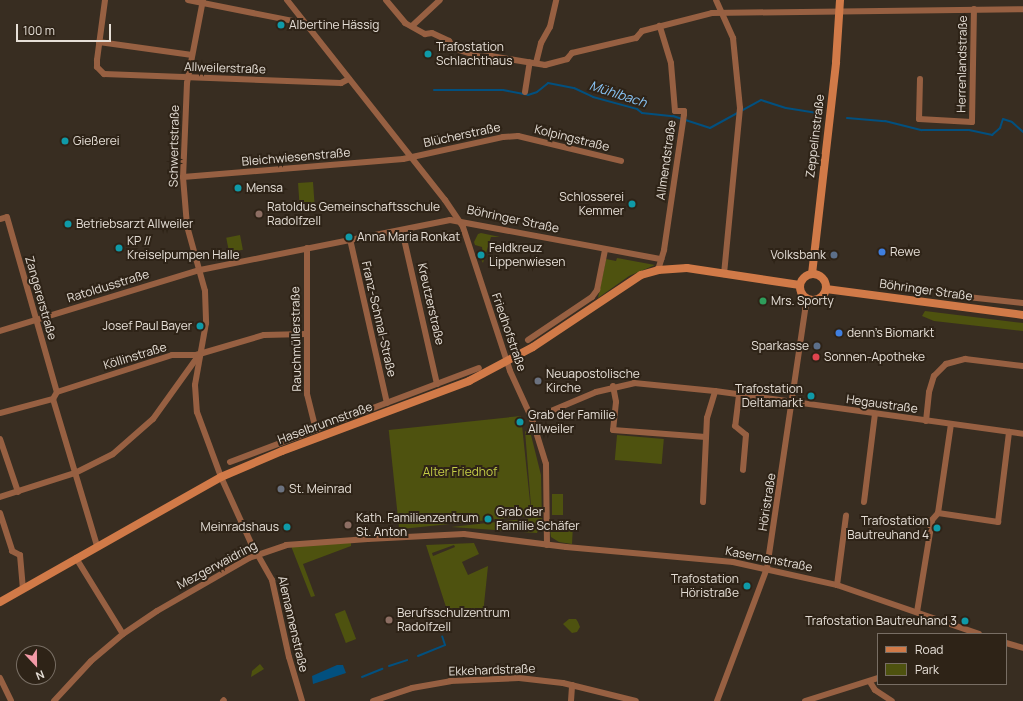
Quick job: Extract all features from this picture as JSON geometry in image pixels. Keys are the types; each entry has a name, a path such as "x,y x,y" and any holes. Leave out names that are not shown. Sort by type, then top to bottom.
{"main road":[{"name":"Zeppelinstraße","path":"812,274 840,0"},
{"path":"658,270 681,268 800,285"},
{"name":"Haselbrunnstraße","path":"0,602 221,477 282,451 464,384 507,362 566,326 624,284 641,275 658,270"},
{"path":"812,274 822,278 826,288 819,298 807,298 802,293 800,285 804,278 812,274"},
{"name":"Böhringer Straße","path":"826,288 1023,315"}],"street":[{"path":"105,0 99,42 192,55"},
{"path":"188,0 203,1 303,23"},
{"name":"Böhringer Straße","path":"287,0 303,23 349,79 459,220 605,250 661,259"},
{"name":"Herrenlandstraße","path":"386,0 399,18 425,34 432,33 449,41 453,48 480,58 491,56 545,65 567,59 572,53 636,38 642,31 682,19 723,13 840,10 1023,9"},
{"path":"412,26 440,0"},
{"path":"525,92 533,63 550,27 556,0"},
{"path":"716,0 723,13 732,38 740,108 724,274"},
{"name":"Schwertstraße","path":"203,1 188,77 183,177 187,226 200,270 206,310 205,336 200,354 195,385 197,412 221,477"},
{"name":"Herrenlandstraße","path":"920,79 919,119 972,122 974,9"},
{"name":"Allmendstraße","path":"660,26 671,63 675,111 684,111 684,121 661,259"},
{"name":"Allweilerstraße","path":"99,42 97,60 99,70 110,75 341,83 349,79"},
{"name":"Blücherstraße","path":"410,157 503,137 518,136"},
{"name":"Kolpingstraße","path":"518,136 621,161"},
{"name":"Bleichwiesenstraße","path":"183,177 410,157"},
{"name":"Zangererstraße","path":"0,219 7,217 57,392"},
{"name":"Ratoldusstraße","path":"0,330 200,270 307,248 459,220"},
{"name":"Friedhofstraße","path":"459,220 507,362 532,419 548,477 547,545"},
{"name":"Kreutzerstraße","path":"402,230 437,384"},
{"name":"Franz-Schmal-Straße","path":"350,240 387,403"},
{"name":"Rauchmüllerstraße","path":"307,248 306,298 309,307 305,334 308,399 316,430"},
{"path":"528,340 592,297 597,290 605,250"},
{"path":"658,270 661,259"},
{"name":"Böhringer Straße","path":"943,290 949,295 1023,303"},
{"name":"Höristraße","path":"717,701 767,568 807,298"},
{"name":"Köllinstraße","path":"57,392 172,355 200,354 264,335 305,334"},
{"path":"0,497 75,473 113,454 146,427 167,402 200,354"},
{"path":"926,421 929,392 934,376 946,364 964,359 1023,366"},
{"name":"Haselbrunnstraße","path":"230,462 479,368"},
{"name":"Hegaustraße","path":"532,419 614,386 634,384 716,391 792,404 1023,434"},
{"path":"614,386 616,402 613,430 706,437"},
{"path":"703,502 707,418 716,391"},
{"path":"57,392 53,400 97,546"},
{"path":"739,395 735,426 746,435 743,470"},
{"path":"0,413 53,400"},
{"path":"864,502 875,414"},
{"path":"917,612 932,520 938,513 951,424"},
{"path":"938,513 998,522 1008,432"},
{"path":"0,439 18,492"},
{"name":"Alemannenstraße","path":"221,477 258,554 267,568 275,590 289,657 302,701"},
{"path":"0,513 12,551 20,556 23,588"},
{"path":"836,585 846,516"},
{"name":"Mezgerwaidring","path":"54,701 91,661 123,634 168,604 258,554 286,545 448,534 480,535 547,545"},
{"name":"Kasernenstraße","path":"547,545 699,558 767,568 836,585 917,612 968,632"},
{"path":"76,558 123,634"},
{"path":"1007,643 1023,648"},
{"path":"0,678 11,701"},
{"name":"Ekkehardstraße","path":"373,701 412,688 470,679 530,678 572,685 636,701"},
{"path":"805,701 870,682 877,678"},
{"path":"870,682 874,690 892,701"},
{"path":"570,701 572,685"}],"green space":[{"path":"313,182 315,209 300,210 298,183"},
{"path":"481,233 500,237 491,237 483,263 480,258 483,255 482,247 475,245 474,242 478,234"},
{"path":"240,235 243,250 229,252 226,238"},
{"path":"617,258 655,265 629,276 598,298 606,259 616,261"},
{"path":"925,311 1023,323 1023,331 934,321 922,316"},
{"name":"Alter Friedhof","path":"521,416 531,515 399,529 389,430"},
{"path":"525,431 531,435 541,475 542,520 537,533 451,527 532,518"},
{"path":"617,435 664,439 662,464 615,460"},
{"path":"552,494 563,494 563,515 552,515"},
{"path":"562,524 573,525 572,544 559,542 551,537 550,529 561,530"},
{"path":"351,541 351,546 303,564 315,596 311,597 291,546"},
{"path":"474,543 479,554 462,562 468,575 488,566 483,614 471,619 446,607 426,545","holes":["454,545 455,547 433,556 432,553"]},
{"path":"417,608 422,613 417,618 412,613"},
{"path":"345,610 356,639 346,643 335,614"},
{"path":"569,619 576,619 578,622 580,627 577,632 572,633 563,624"},
{"path":"260,664 264,669 251,677 252,671"}],"water":[{"path":"337,665 343,665 346,673 313,684 312,676"}],"waterway":[{"name":"Mühlbach","path":"434,90 503,90 528,95 537,92 548,83 574,88 593,97 637,109 642,113 673,116 710,128 761,100 786,108 816,113"},
{"name":"Mühlbach","path":"847,118 885,121 922,130 969,130 992,135 1000,128 1003,119 1012,122 1023,132"},
{"path":"418,656 445,645 442,636"},
{"path":"389,666 407,660"},
{"path":"362,677 382,669"}],"place":[{"name":"Albertine Hässig","path":"281,25"},
{"name":"Trafostation Schlachthaus","path":"428,54"},
{"name":"Gießerei","path":"65,141"},
{"name":"Mensa","path":"238,188"},
{"name":"Schlosserei Kemmer","path":"632,204"},
{"name":"Ratoldus Gemeinschaftsschule Radolfzell","path":"259,214"},
{"name":"Betriebsarzt Allweiler","path":"68,224"},
{"name":"Anna Maria Ronkat","path":"349,237"},
{"name":"KP // Kreiselpumpen Halle","path":"119,248"},
{"name":"Rewe","path":"882,252"},
{"name":"Feldkreuz Lippenwiesen","path":"481,255"},
{"name":"Volksbank","path":"834,255"},
{"name":"Mrs. Sporty","path":"763,301"},
{"name":"Josef Paul Bayer","path":"200,326"},
{"name":"denn's Biomarkt","path":"839,333"},
{"name":"Sparkasse","path":"817,346"},
{"name":"Sonnen-Apotheke","path":"816,357"},
{"name":"Neuapostolische Kirche","path":"538,381"},
{"name":"Trafostation Deltamarkt","path":"811,396"},
{"name":"Grab der Familie Allweiler","path":"520,422"},
{"name":"St. Meinrad","path":"281,489"},
{"name":"Grab der Familie Schäfer","path":"488,519"},
{"name":"Kath. Familienzentrum St. Anton","path":"348,525"},
{"name":"Meinradshaus","path":"287,527"},
{"name":"Trafostation Bautreuhand 4","path":"937,528"},
{"name":"Trafostation Höristraße","path":"747,586"},
{"name":"Berufsschulzentrum Radolfzell","path":"389,620"},
{"name":"Trafostation Bautreuhand 3","path":"965,621"}]}
